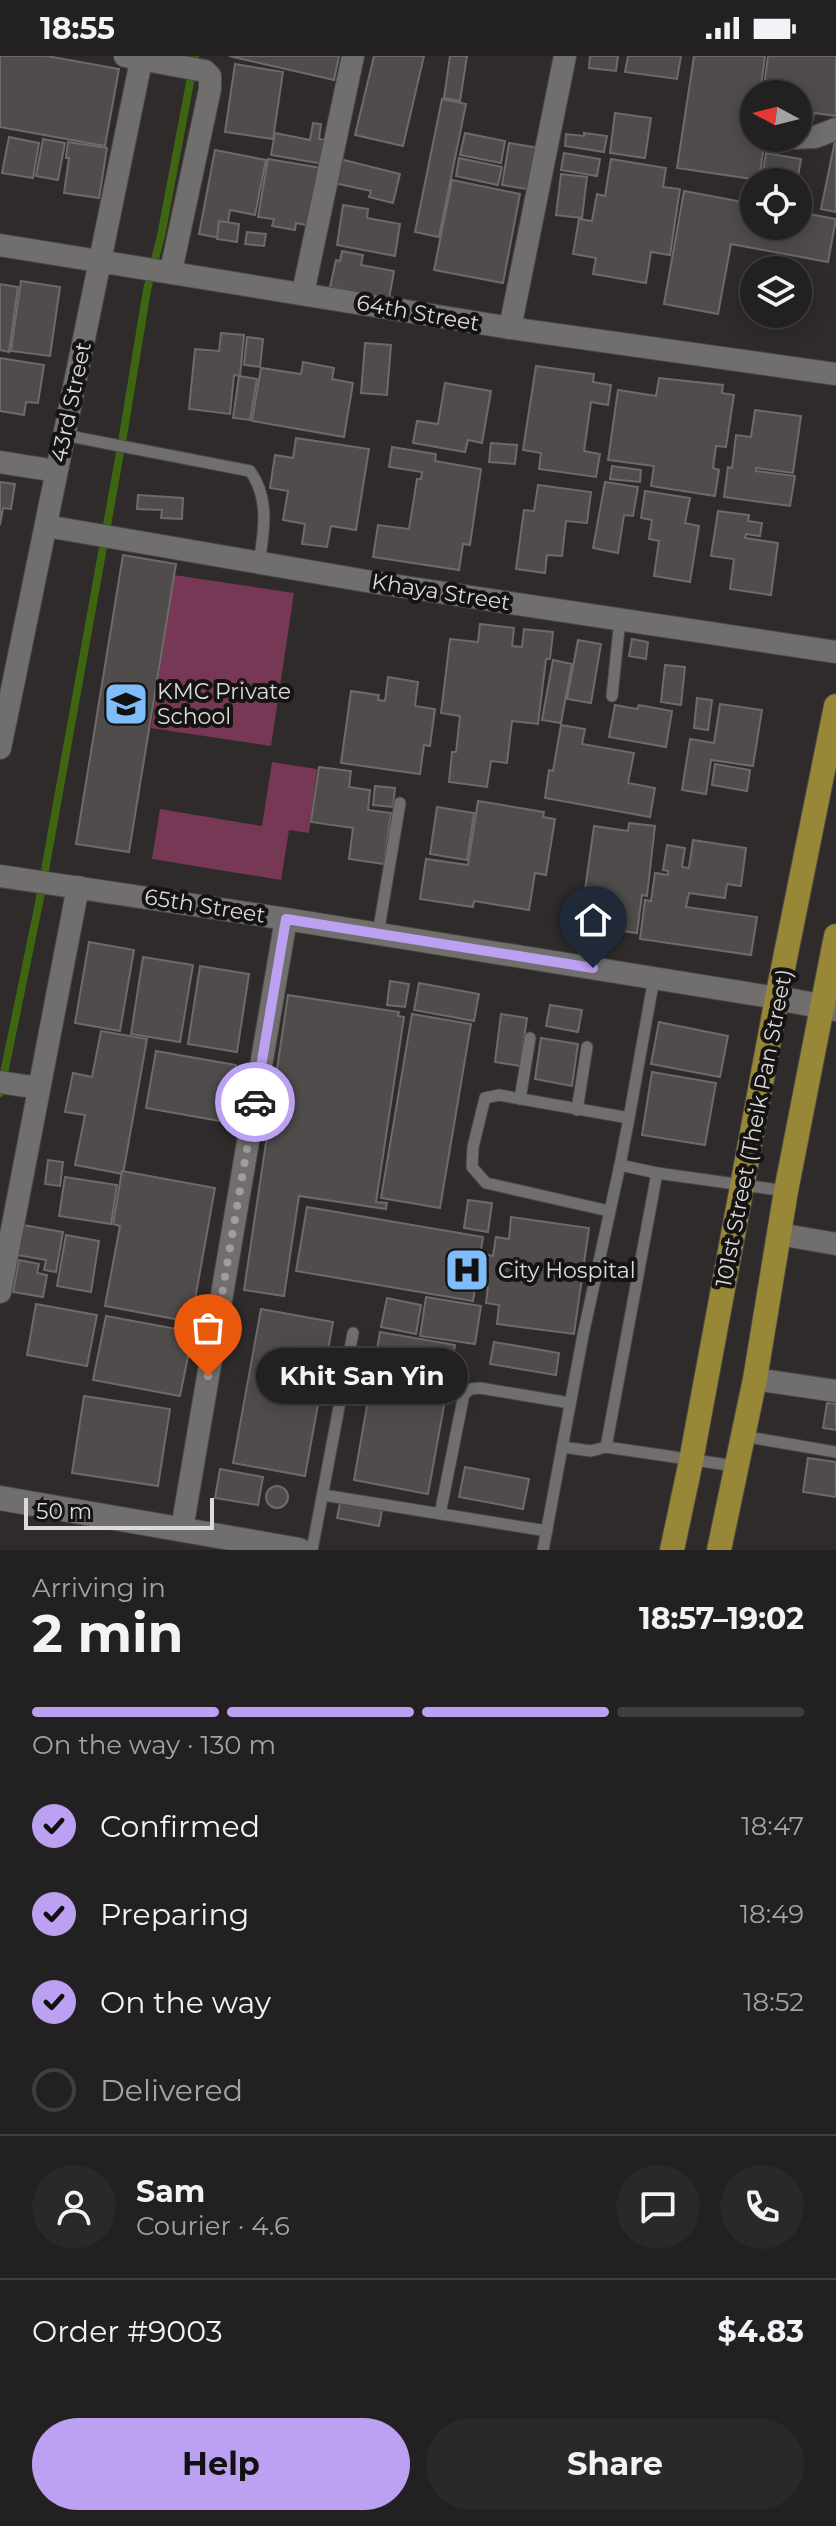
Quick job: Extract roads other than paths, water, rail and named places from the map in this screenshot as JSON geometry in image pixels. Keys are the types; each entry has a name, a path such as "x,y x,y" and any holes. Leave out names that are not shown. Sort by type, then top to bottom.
{"main road":[{"name":"101st Street (Theik Pan Street)","path":"672,1550 836,706"},
{"name":"101st Street (Theik Pan Street)","path":"719,1550 755,1379 786,1191 829,1008 836,936"}],"street":[{"path":"303,293 353,56"},
{"path":"510,328 565,56"},
{"path":"136,57 205,71 210,76 210,89 165,270"},
{"name":"43rd Street","path":"0,748 8,669 46,526 101,260 136,57"},
{"path":"812,137 836,129"},
{"name":"64th Street","path":"0,245 510,328 836,374"},
{"path":"0,462 56,471"},
{"name":"Khaya Street","path":"46,526 259,563 836,652"},
{"name":"65th Street","path":"0,876 286,919 829,1008"},
{"path":"0,1292 78,887"},
{"path":"182,1529 286,919"},
{"path":"5,1083 39,1088"},
{"path":"778,1234 836,1244"},
{"path":"755,1379 836,1391"},
{"path":"0,1498 299,1550"}],"lane":[{"path":"64,435 250,471 260,484 264,506 259,563"},
{"path":"612,696 620,619"},
{"path":"378,934 400,803"},
{"path":"543,1550 654,978"},
{"path":"520,1099 530,1038"},
{"path":"577,1110 587,1047"},
{"path":"609,1211 486,1183 472,1167 473,1147 485,1098 499,1095 629,1118"},
{"path":"620,1165 786,1191"},
{"path":"606,1447 657,1173"},
{"path":"312,1550 353,1333"},
{"path":"440,1514 464,1394 480,1388 570,1403"},
{"path":"741,1436 836,1452"},
{"path":"562,1447 591,1451 606,1447 735,1466"},
{"path":"323,1495 547,1531"}],"waterway":[{"path":"0,1093 40,898 147,290 161,236 195,56"}],"place":[{"name":"KMC Private School","path":"126,704"},
{"name":"City Hospital","path":"467,1270"},
{"name":"Khit San Yin","path":"208,1376"}]}
